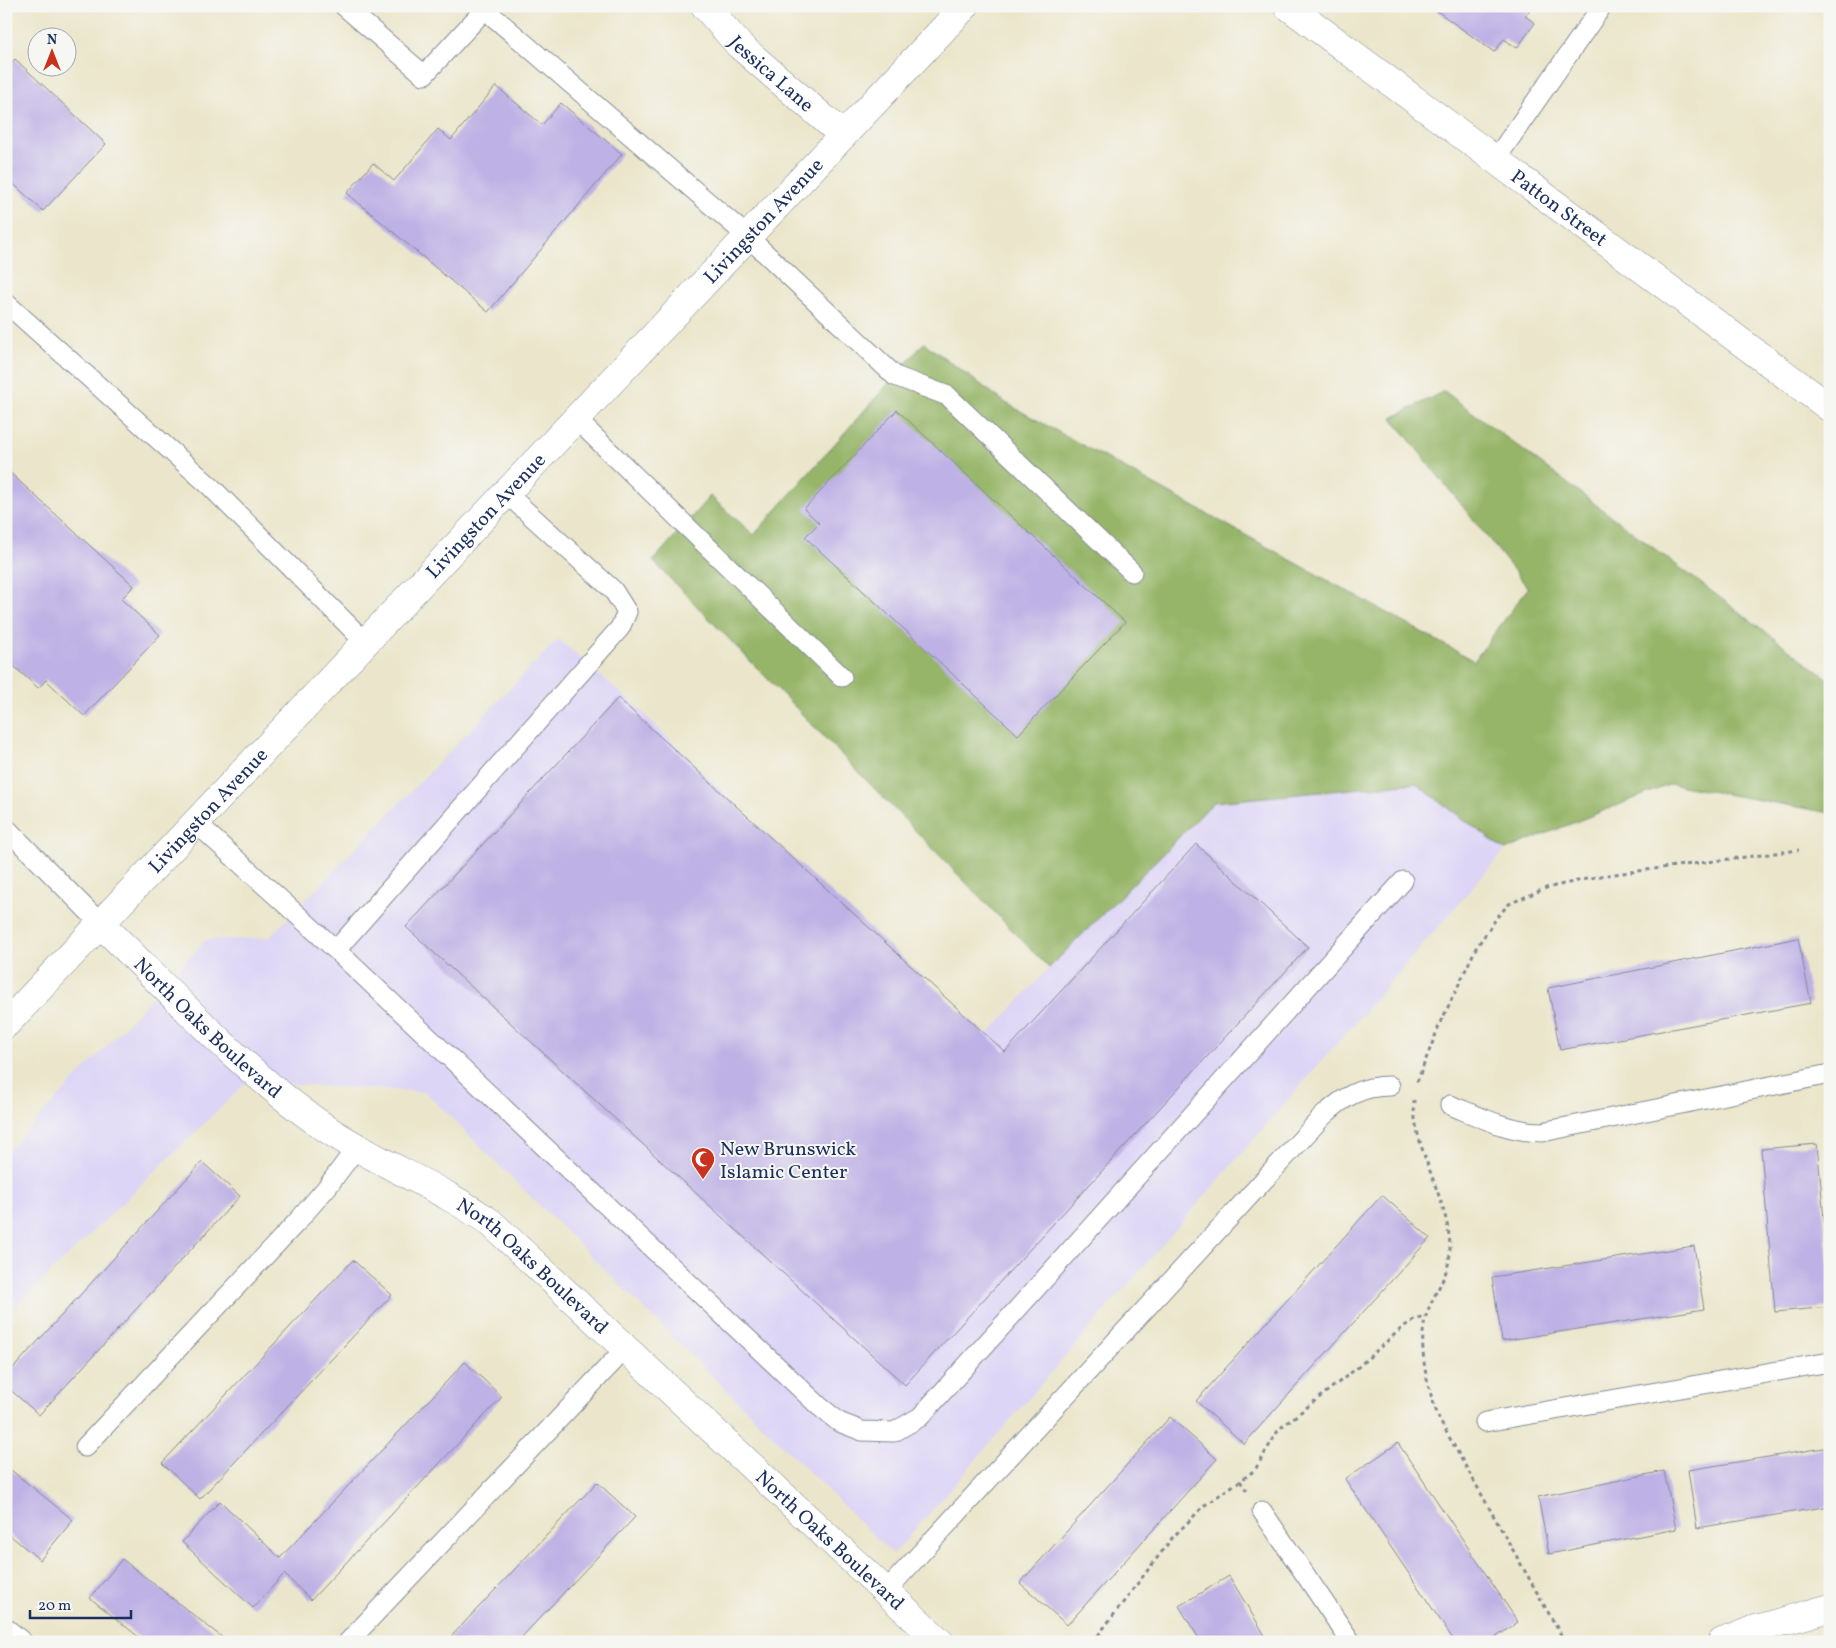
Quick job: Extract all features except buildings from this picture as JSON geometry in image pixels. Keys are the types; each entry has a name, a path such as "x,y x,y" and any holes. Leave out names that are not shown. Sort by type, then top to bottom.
{"street":[{"name":"Jessica Lane","path":"705,6 739,45 843,135"},
{"name":"Livingston Avenue","path":"6,1024 965,6"},
{"name":"Patton Street","path":"1288,6 1830,408"},
{"name":"North Oaks Boulevard","path":"101,924 256,1074 326,1128 357,1147 465,1205 491,1223 938,1641"},
{"path":"1722,1642 1756,1629 1830,1608"}],"lane":[{"path":"344,6 424,75 483,8 747,236 895,376 948,396 1132,572"},
{"path":"1495,160 1602,6"},
{"path":"6,303 211,487 365,642"},
{"path":"576,419 842,677"},
{"path":"336,950 620,628 627,612 613,590 506,492"},
{"path":"196,823 336,950 818,1406 839,1422 862,1431 894,1432 920,1417 1403,880"},
{"path":"6,828 101,924"},
{"path":"1450,1105 1508,1128 1526,1132 1542,1132 1830,1074"},
{"path":"885,1592 1322,1117 1334,1105 1354,1092 1375,1086 1390,1086"},
{"path":"85,1447 296,1223 328,1186 357,1147"},
{"path":"348,1642 626,1348"},
{"path":"1485,1422 1830,1362"},
{"path":"1262,1511 1351,1642"},
{"path":"6,1628 22,1642"}],"path":[{"path":"1565,1642 1440,1421 1433,1403 1424,1348 1426,1317 1447,1269 1450,1253 1444,1216 1416,1124 1413,1109 1415,1090 1439,1026 1476,948 1498,916 1509,904 1546,888 1600,876 1799,850"},
{"path":"1390,1086 1415,1090"},
{"path":"1093,1642 1173,1537 1205,1505 1256,1468 1279,1429 1357,1368 1403,1327 1414,1320 1426,1317"}],"shaded area":[{"path":"558,639 637,707 979,1044 1049,968 1214,802 1416,783 1505,850 893,1555 425,1092 247,1082 6,1316 6,1153 206,940 269,938"}],"green space":[{"path":"924,343 1006,403 1474,661 1528,588 1392,418 1444,391 1830,680 1830,813 1671,784 1505,850 1415,783 1214,802 1049,968 653,561 710,496 754,535"}],"place":[{"name":"New Brunswick Islamic Center","path":"703,1180"}]}
